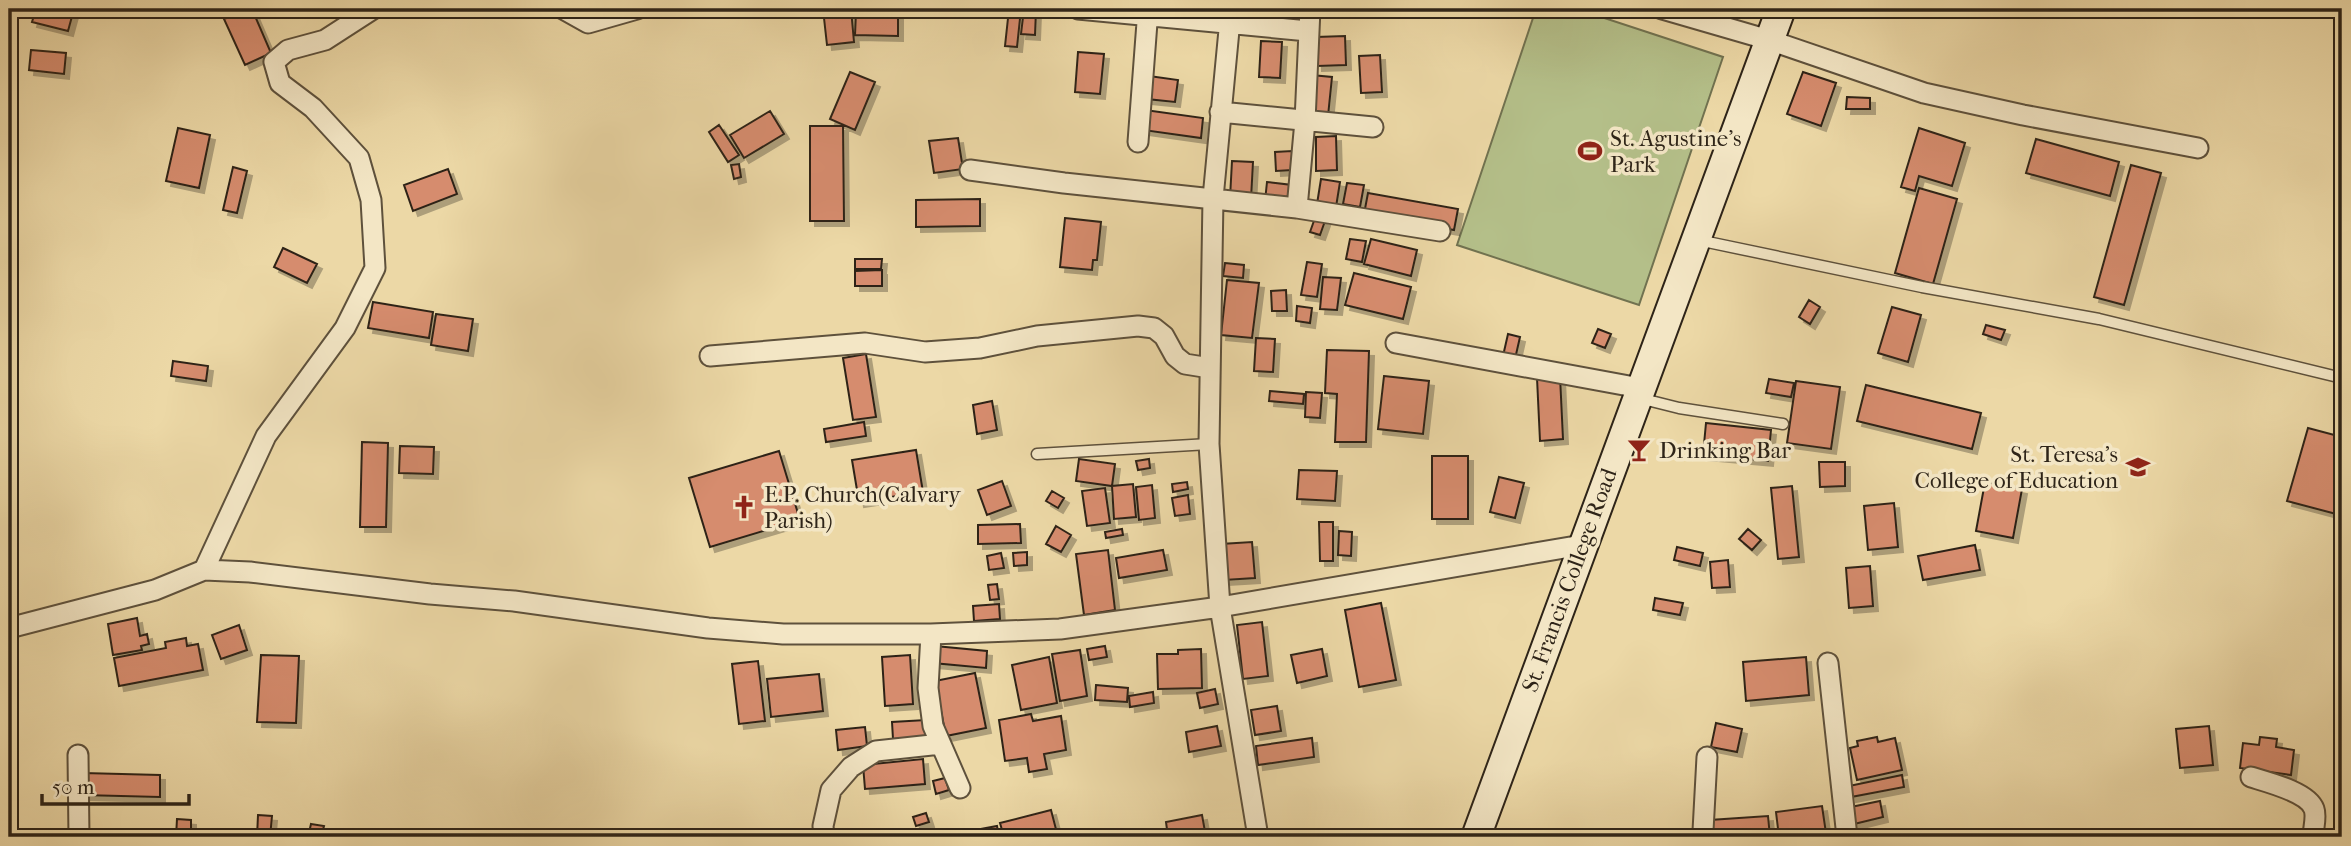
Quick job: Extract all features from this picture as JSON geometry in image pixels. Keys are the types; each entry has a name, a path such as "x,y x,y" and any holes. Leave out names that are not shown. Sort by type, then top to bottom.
{"main road":[{"name":"St. Francis College Road","path":"1476,837 1694,239 1781,9"}],"street":[{"path":"204,569 266,436 345,328 375,268 371,200 359,158 313,108 280,83 274,62 288,50 325,40 373,9"},
{"path":"563,9 588,23 637,9"},
{"path":"1078,9 1230,16 1308,31"},
{"path":"1297,208 1305,121 1310,9"},
{"path":"1662,9 1769,40 1924,93 2198,148"},
{"path":"1138,142 1148,12"},
{"path":"1230,16 1213,198 1209,444 1220,607 1258,837"},
{"path":"1220,112 1373,127"},
{"path":"970,170 1297,208 1440,231"},
{"path":"709,356 865,343 925,352 966,349 1037,336 1138,326 1154,328 1164,336 1174,356 1185,364 1210,368"},
{"path":"1396,343 1638,392"},
{"path":"9,628 155,590 204,569 250,572 783,634 931,634 1060,629 1220,607 1582,545"},
{"path":"931,634 928,688 933,726 960,788"},
{"path":"1828,663 1847,837"},
{"path":"824,837 823,826 831,790 850,767 876,751 941,744"},
{"path":"78,755 79,837"},
{"path":"1704,837 1707,757"},
{"path":"2250,777 2293,792 2309,801 2315,811 2313,837"}],"lane":[{"path":"1694,239 2099,319 2342,378"},
{"path":"1638,392 1679,408 1783,424"},
{"path":"1037,454 1209,444"}],"green space":[{"name":"St. Agustine's Park","path":"1536,9 1577,9 1723,57 1639,305 1457,245"}],"building":[{"path":"36,9 74,9 68,31 32,22"},
{"path":"252,9 271,53 245,65 224,19"},
{"path":"823,9 851,9 854,42 827,45"},
{"path":"1009,9 1021,9 1017,47 1005,46"},
{"path":"1024,9 1036,10 1035,35 1021,34"},
{"path":"856,12 898,13 898,36 855,35"},
{"path":"1345,36 1346,65 1317,66 1316,37"},
{"path":"1261,41 1282,42 1280,78 1259,77"},
{"path":"31,50 66,53 64,74 29,70"},
{"path":"1078,52 1104,54 1100,94 1075,92"},
{"path":"1380,55 1382,92 1361,93 1359,56"},
{"path":"850,72 875,82 855,130 830,119"},
{"path":"1803,72 1836,83 1821,126 1787,114"},
{"path":"1311,75 1332,77 1328,116 1307,114"},
{"path":"1149,76 1178,80 1175,102 1147,99"},
{"path":"1847,97 1870,98 1870,109 1846,109"},
{"path":"1145,110 1203,118 1201,138 1143,130"},
{"path":"770,111 784,134 744,158 730,135"},
{"path":"719,125 739,155 728,162 709,132"},
{"path":"810,126 843,126 844,221 810,221"},
{"path":"178,128 210,135 199,188 166,181"},
{"path":"1919,128 1965,143 1952,186 1919,176 1915,191 1901,187"},
{"path":"1336,136 1337,170 1316,171 1316,137"},
{"path":"958,138 963,169 934,173 929,141"},
{"path":"2036,139 2119,162 2110,196 2026,173"},
{"path":"1292,151 1292,170 1276,171 1275,152"},
{"path":"1232,161 1253,162 1251,199 1230,198"},
{"path":"739,164 741,177 734,179 731,165"},
{"path":"2131,165 2161,173 2124,305 2094,297"},
{"path":"233,167 247,171 237,213 223,210"},
{"path":"448,169 457,194 413,211 404,185"},
{"path":"1321,179 1340,182 1336,207 1317,204"},
{"path":"1267,182 1292,185 1290,204 1265,201"},
{"path":"1347,183 1364,185 1360,207 1343,204"},
{"path":"1919,188 1957,199 1933,284 1895,273"},
{"path":"1368,193 1458,209 1454,230 1364,214"},
{"path":"980,199 980,226 916,227 916,200"},
{"path":"1065,218 1101,222 1097,260 1093,260 1092,270 1060,267"},
{"path":"1315,218 1325,221 1320,235 1310,232"},
{"path":"1350,239 1366,241 1362,262 1346,259"},
{"path":"1371,239 1417,250 1411,276 1364,264"},
{"path":"283,248 317,264 307,283 274,267"},
{"path":"855,259 882,259 881,269 855,269"},
{"path":"1307,262 1322,264 1317,297 1301,295"},
{"path":"1225,263 1244,265 1243,278 1223,276"},
{"path":"882,270 882,286 855,286 855,271"},
{"path":"1354,273 1411,287 1403,319 1345,305"},
{"path":"1323,277 1341,278 1337,310 1320,309"},
{"path":"1227,280 1259,283 1252,338 1221,335"},
{"path":"1286,290 1287,311 1272,311 1271,291"},
{"path":"1809,300 1820,307 1810,324 1799,317"},
{"path":"373,302 433,312 429,338 368,328"},
{"path":"1297,306 1312,308 1310,323 1296,321"},
{"path":"1892,307 1921,315 1908,362 1878,353"},
{"path":"436,314 473,319 468,351 431,345"},
{"path":"1986,325 2005,330 2001,340 1983,334"},
{"path":"1598,329 1611,334 1605,348 1592,343"},
{"path":"1508,334 1520,337 1515,359 1503,356"},
{"path":"1256,338 1275,339 1273,372 1254,371"},
{"path":"1327,350 1369,351 1366,442 1335,442 1337,394 1325,393"},
{"path":"866,354 876,417 853,420 843,358"},
{"path":"173,361 208,366 206,381 171,376"},
{"path":"1384,376 1429,381 1423,434 1378,429"},
{"path":"1560,376 1563,439 1540,441 1537,378"},
{"path":"1769,379 1794,383 1791,397 1766,393"},
{"path":"1796,381 1840,387 1831,449 1787,443"},
{"path":"1866,385 1981,413 1972,449 1857,421"},
{"path":"1270,391 1304,394 1303,404 1269,401"},
{"path":"1306,392 1322,393 1320,418 1305,417"},
{"path":"992,401 997,430 977,434 973,405"},
{"path":"864,422 866,436 826,442 824,429"},
{"path":"1706,423 1771,430 1768,461 1703,455"},
{"path":"2308,428 2342,437 2342,454 2339,453 2335,466 2342,468 2340,515 2287,501"},
{"path":"362,442 388,443 386,527 360,527"},
{"path":"400,446 434,447 433,474 399,473"},
{"path":"916,450 923,492 859,502 852,460"},
{"path":"779,451 800,520 710,547 689,478"},
{"path":"1432,456 1468,456 1468,519 1432,519"},
{"path":"1079,459 1115,464 1112,486 1076,481"},
{"path":"1149,459 1150,468 1138,470 1136,461"},
{"path":"1819,462 1845,462 1845,486 1820,487"},
{"path":"1299,470 1337,471 1335,501 1297,499"},
{"path":"1499,477 1524,483 1515,518 1490,512"},
{"path":"1002,481 1011,506 987,515 978,490"},
{"path":"1187,482 1188,489 1173,492 1172,484"},
{"path":"1985,482 2022,489 2013,538 1976,531"},
{"path":"1133,484 1136,517 1114,519 1112,486"},
{"path":"1152,485 1155,518 1139,520 1136,487"},
{"path":"1792,486 1799,557 1778,559 1771,488"},
{"path":"1105,488 1110,523 1087,526 1082,491"},
{"path":"1052,491 1064,498 1058,508 1046,501"},
{"path":"1188,495 1190,514 1175,516 1172,498"},
{"path":"1894,503 1898,547 1868,550 1864,506"},
{"path":"1319,522 1333,522 1333,561 1320,561"},
{"path":"1020,524 1021,543 978,544 978,525"},
{"path":"1056,526 1071,535 1061,552 1046,544"},
{"path":"1122,529 1123,535 1106,538 1105,532"},
{"path":"1748,529 1761,540 1752,550 1739,539"},
{"path":"1339,531 1352,532 1351,556 1338,555"},
{"path":"1252,542 1255,578 1224,580 1221,544"},
{"path":"1975,545 1980,570 1923,580 1918,556"},
{"path":"1677,547 1703,553 1700,566 1674,560"},
{"path":"1108,550 1115,610 1084,615 1076,554"},
{"path":"1163,550 1167,570 1119,578 1116,558"},
{"path":"1027,552 1027,565 1014,566 1013,553"},
{"path":"1001,553 1004,568 989,570 987,556"},
{"path":"1728,560 1730,587 1712,588 1710,562"},
{"path":"1870,566 1873,606 1849,608 1846,568"},
{"path":"997,584 999,599 990,600 988,585"},
{"path":"1655,598 1683,603 1680,615 1653,610"},
{"path":"1381,603 1396,680 1359,687 1345,610"},
{"path":"999,604 1000,619 974,621 973,606"},
{"path":"137,618 140,636 147,634 149,644 141,646 142,650 113,655 108,624"},
{"path":"1262,622 1268,676 1243,679 1237,625"},
{"path":"239,625 247,650 221,659 212,635"},
{"path":"186,638 187,646 198,644 203,670 119,686 114,658 166,648 165,642"},
{"path":"935,646 987,651 986,668 933,663"},
{"path":"1105,646 1107,657 1089,660 1087,649"},
{"path":"1201,649 1202,688 1158,689 1157,654 1178,654 1178,650"},
{"path":"1322,649 1327,676 1297,683 1291,655"},
{"path":"1080,650 1087,696 1060,701 1052,654"},
{"path":"261,655 299,656 296,723 257,722"},
{"path":"910,655 913,704 885,706 882,657"},
{"path":"1049,657 1057,703 1021,710 1012,665"},
{"path":"1806,657 1809,695 1746,701 1743,662"},
{"path":"758,661 765,721 739,724 732,664"},
{"path":"975,673 986,728 946,736 935,681"},
{"path":"819,674 823,711 771,717 767,679"},
{"path":"1096,685 1128,688 1127,702 1095,700"},
{"path":"1215,689 1218,704 1200,708 1197,693"},
{"path":"1153,692 1154,703 1130,707 1129,696"},
{"path":"1277,706 1281,731 1255,735 1251,710"},
{"path":"1031,714 1033,721 1061,716 1066,750 1044,754 1047,769 1029,772 1027,758 1005,761 999,720"},
{"path":"926,720 927,737 893,739 892,722"},
{"path":"1716,723 1742,729 1737,752 1711,747"},
{"path":"1217,726 1221,746 1189,752 1186,732"},
{"path":"2209,726 2213,765 2180,768 2176,729"},
{"path":"865,727 867,746 838,750 836,730"},
{"path":"1877,737 1878,742 1895,738 1902,770 1857,780 1850,748 1858,746 1857,741"},
{"path":"2260,737 2277,739 2276,747 2294,750 2291,775 2240,768 2243,743 2259,745"},
{"path":"1312,738 1314,757 1258,765 1256,746"},
{"path":"923,759 925,784 865,789 863,765"},
{"path":"83,773 160,775 160,797 82,795"},
{"path":"1902,775 1904,787 1851,797 1849,786"},
{"path":"945,778 949,790 936,794 933,781"},
{"path":"1880,801 1883,817 1850,825 1846,808"},
{"path":"1822,806 1826,833 1779,837 1776,812"},
{"path":"1051,810 1058,837 1004,837 1000,823"},
{"path":"926,813 929,822 916,826 913,817"},
{"path":"258,815 272,816 270,837 257,837"},
{"path":"1202,815 1206,837 1168,837 1166,822"},
{"path":"1768,816 1770,837 1711,837 1710,820"},
{"path":"177,819 191,820 191,837 176,837"},
{"path":"311,824 324,826 321,837 308,837"},
{"path":"997,826 999,837 955,837 954,834"}],"place":[{"name":"St. Agustine's Park","path":"1590,151"},
{"name":"Drinking Bar","path":"1639,450"},
{"name":"St. Teresa's College of Education","path":"2138,467"},
{"name":"E.P. Church(Calvary Parish)","path":"744,507"}]}
